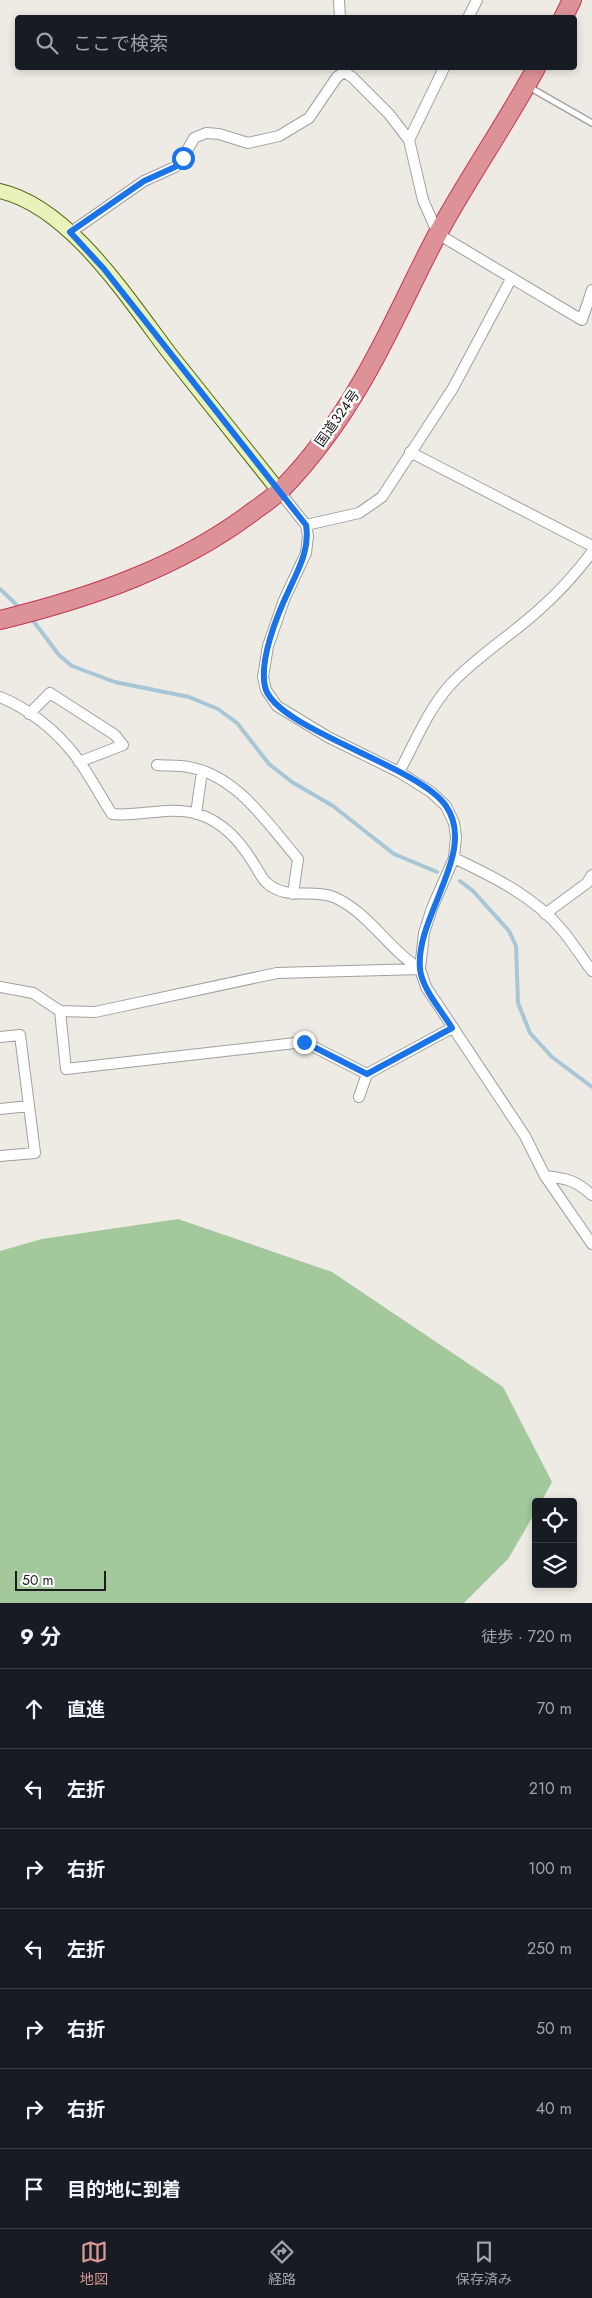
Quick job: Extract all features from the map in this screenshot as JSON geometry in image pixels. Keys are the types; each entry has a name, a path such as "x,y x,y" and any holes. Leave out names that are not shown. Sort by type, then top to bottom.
{"highway":[{"path":"564,15 572,0"},
{"name":"国道324号","path":"8,618 54,606 147,573 195,550 239,522 279,492 312,453 361,383 438,234 535,70"}],"street":[{"path":"339,0 340,15"},
{"path":"470,15 477,0"},
{"path":"70,232 144,181 175,167 183,158 194,138 206,133 218,134 248,142 279,136 309,118 337,77 344,70 389,114 409,140 422,200 438,234 582,320 592,290"},
{"path":"409,140 443,70"},
{"path":"0,191 14,194 39,206 70,232 104,269 306,525 308,536 306,553 284,600 268,646 263,676 266,690 277,706 328,737 399,772 431,792 446,806 454,823 456,837 454,858 432,908 424,933 420,969 426,987 525,1136 545,1176 592,1244"},
{"path":"306,525 359,513 382,497 453,388 511,279"},
{"path":"410,452 592,546"},
{"path":"399,772 435,706 450,686 473,662 542,608 578,571 592,552"},
{"path":"30,714 50,693 115,734 123,745 79,762"},
{"path":"0,696 44,724 74,754 112,814 176,811 196,814 222,825 243,847 266,883 279,890 293,894 333,897 352,906 361,913 404,959 420,969"},
{"path":"157,765 188,767 202,771 230,785 250,802 298,859 293,894"},
{"path":"196,814 202,771"},
{"path":"454,858 505,883 545,914 562,929 592,971"},
{"path":"545,914 587,884 592,875"},
{"path":"0,987 33,993 60,1010 95,1012 277,972 420,969"},
{"path":"60,1010 66,1068 304,1042 367,1074"},
{"path":"359,1097 367,1074 452,1028"},
{"path":"0,1037 20,1035 36,1153 0,1156"},
{"path":"0,1109 30,1106"},
{"path":"545,1176 562,1178 578,1183 592,1195"}],"lane":[{"path":"526,86 592,123"}],"green space":[{"path":"178,1219 332,1272 503,1387 552,1482 543,1498 532,1498 532,1518 508,1559 464,1603 0,1603 0,1251 42,1239"}],"waterway":[{"path":"0,589 22,610"},
{"path":"31,618 59,655 72,666 115,682 189,697 218,709 237,723 269,764 292,782 333,806 394,854 437,872"},
{"path":"460,881 473,891 509,931 516,946 518,1003 530,1033 552,1057 592,1087"}],"route":[{"path":"183,158 175,167 144,181 70,232 104,269 306,525 308,536 306,553 284,600 268,646 263,676 266,690 277,706 328,737 399,772 431,792 446,806 454,823 456,837 454,858 432,908 424,933 420,969 426,987 452,1028 367,1074 304,1042"}]}
